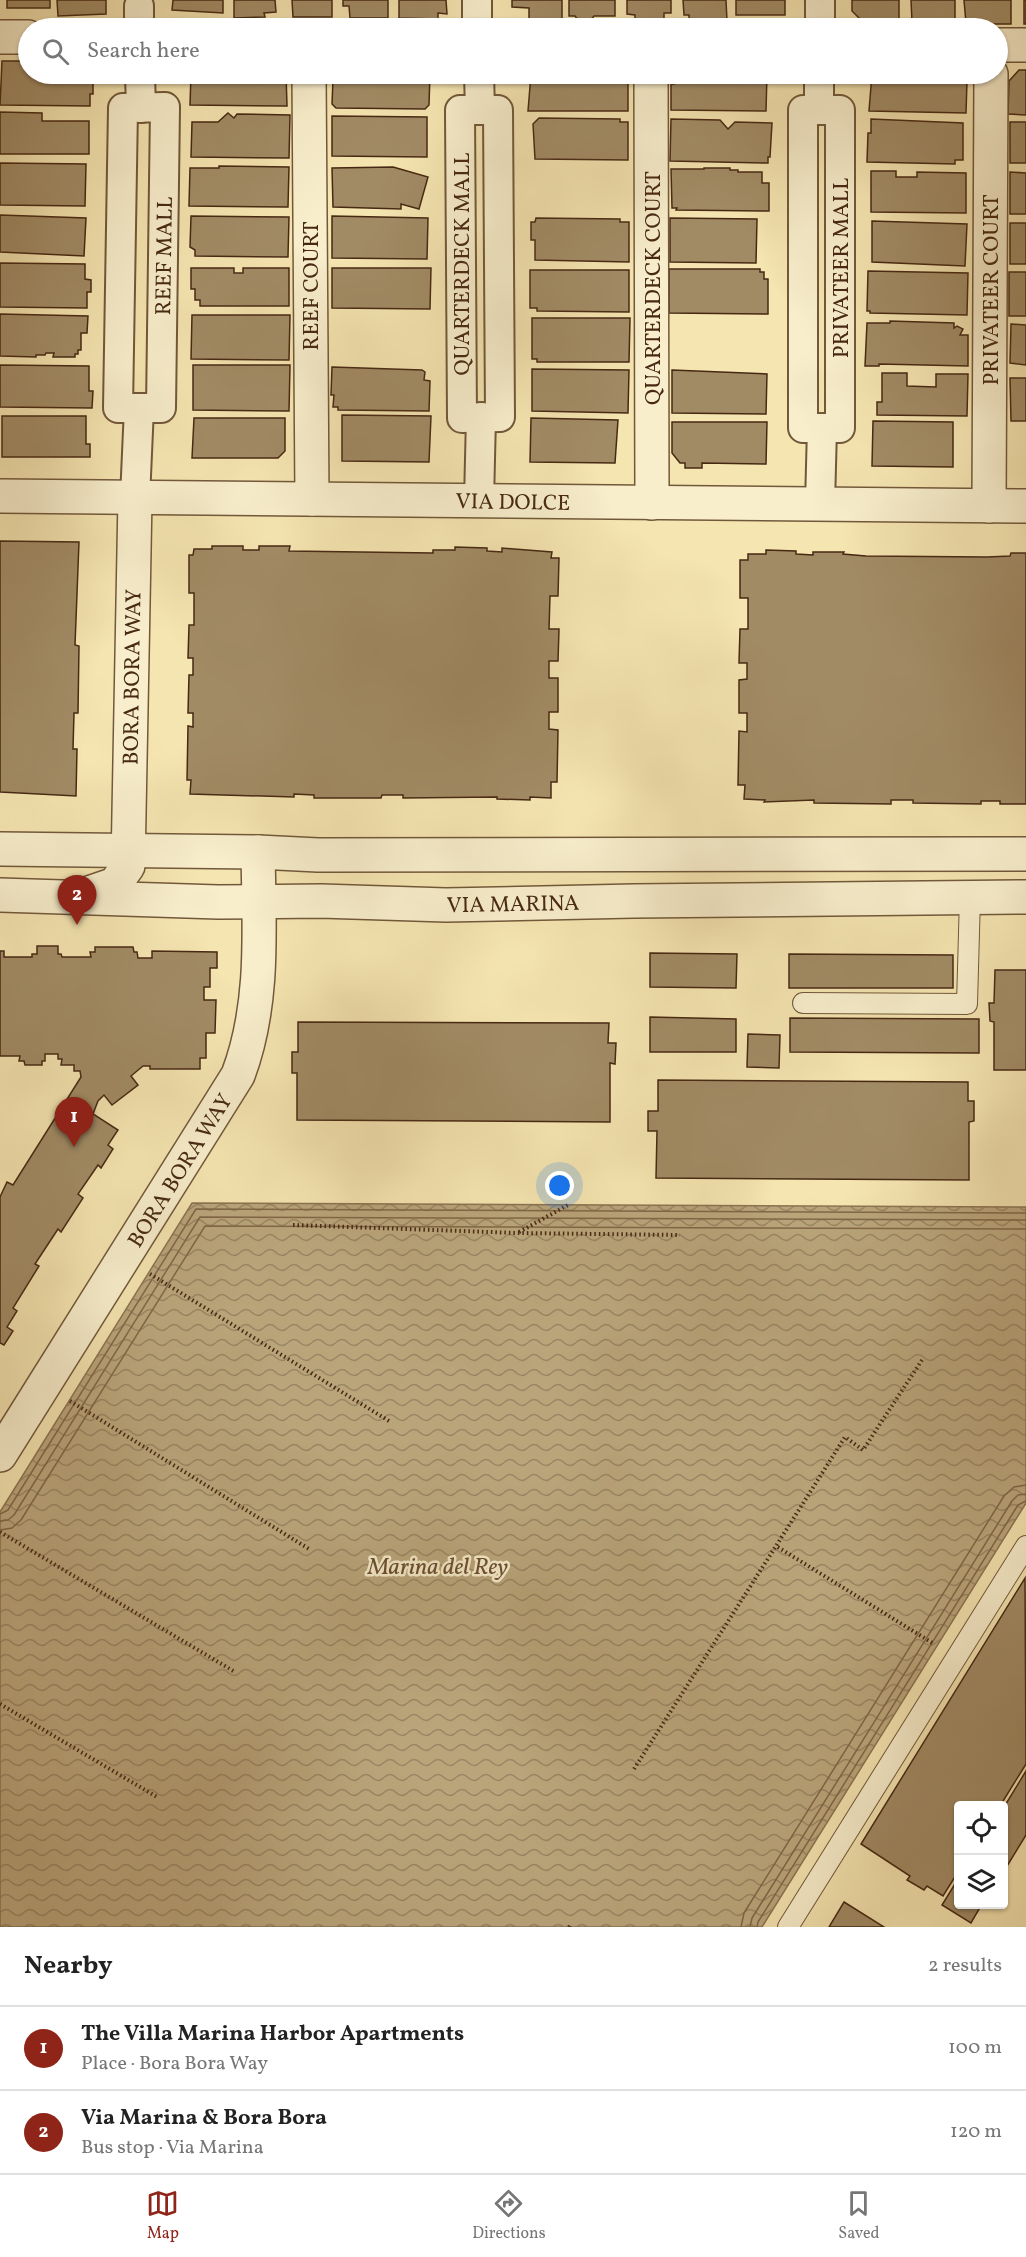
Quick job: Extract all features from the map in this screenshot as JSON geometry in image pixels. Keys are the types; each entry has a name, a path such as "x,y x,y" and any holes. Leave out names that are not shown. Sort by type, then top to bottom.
{"street":[{"path":"477,0 477,18"},
{"path":"820,0 820,18"},
{"path":"0,37 18,37"},
{"path":"1008,45 1026,45"},
{"path":"140,84 141,108"},
{"name":"REEF COURT","path":"309,84 312,499"},
{"path":"479,84 480,110"},
{"name":"QUARTERDECK COURT","path":"651,84 652,503"},
{"path":"819,84 819,110"},
{"name":"PRIVATEER COURT","path":"989,506 991,84"},
{"name":"REEF MALL","path":"165,107 161,408 118,408 123,108 141,108 165,107"},
{"name":"QUARTERDECK MALL","path":"460,110 480,110 498,110 500,417 462,418 460,110"},
{"name":"PRIVATEER MALL","path":"803,110 840,110 840,428 822,428 802,428 803,110"},
{"path":"135,498 138,408"},
{"path":"479,501 481,417"},
{"path":"820,504 822,428"},
{"name":"VIA DOLCE","path":"0,496 1026,506"},
{"name":"BORA BORA WAY","path":"77,897 115,884 128,866 135,498"},
{"path":"0,849 258,852 318,855 1026,854"},
{"name":"BORA BORA WAY","path":"0,1455 238,1075 253,1023 260,941 258,852"},
{"name":"VIA MARINA","path":"0,896 446,905 1026,897"}],"lane":[{"path":"803,1003 967,1004 970,897"},
{"path":"788,1927 1026,1546"}],"path":[{"path":"517,1233 568,1205"},
{"path":"293,1225 517,1233 680,1235"},
{"path":"148,1273 389,1421"},
{"path":"634,1769 845,1437 863,1450 922,1360"},
{"path":"69,1400 309,1549"},
{"path":"0,1532 235,1672"},
{"path":"776,1546 938,1646"},
{"path":"0,1704 157,1797"}],"water":[{"name":"Marina del Rey","path":"192,1203 1026,1207 1026,1503 762,1927 0,1927 0,1512"}],"building":[{"path":"7,0 50,0 50,8 7,8"},
{"path":"57,0 106,0 106,14 58,16"},
{"path":"173,0 223,0 223,13 172,10"},
{"path":"234,0 275,0 276,12 264,13 265,17 234,18"},
{"path":"292,0 332,0 332,17 293,17"},
{"path":"343,0 388,0 388,18 350,18 349,6 343,6"},
{"path":"399,0 446,0 447,14 438,13 438,18 399,18"},
{"path":"512,0 562,0 562,18 529,18 529,8 512,7"},
{"path":"569,0 615,0 615,16 576,18 569,16"},
{"path":"627,0 671,0 671,13 664,13 664,18 635,18 635,15 627,14"},
{"path":"683,0 726,0 727,18 689,18 689,15 684,15"},
{"path":"736,0 785,0 785,15 736,15"},
{"path":"852,0 899,0 899,18 859,18 852,11"},
{"path":"911,0 955,0 955,18 912,18"},
{"path":"964,0 1011,0 1011,24 1008,24 1008,18 966,18"},
{"path":"1024,0 1026,0 1026,24 1024,24"},
{"path":"2,61 18,61 18,84 93,84 90,106 0,105"},
{"path":"1019,70 1026,70 1026,115 1008,114 1009,81"},
{"path":"191,84 286,84 287,106 190,105"},
{"path":"333,84 430,84 429,105 425,109 336,108 332,104"},
{"path":"530,84 628,84 628,111 528,111"},
{"path":"671,84 767,84 766,111 671,110"},
{"path":"871,84 967,84 966,113 869,111"},
{"path":"0,112 42,113 42,121 89,121 89,154 0,154"},
{"path":"228,113 234,118 237,114 290,115 289,158 191,157 192,122 218,122"},
{"path":"332,116 427,117 427,157 332,156"},
{"path":"539,118 620,119 620,122 628,122 628,160 535,159 533,124"},
{"path":"671,119 720,120 728,129 735,122 772,123 768,163 670,161"},
{"path":"871,119 963,123 963,160 955,160 955,164 867,162"},
{"path":"1010,122 1026,122 1026,163 1010,163"},
{"path":"0,163 86,164 85,206 0,205"},
{"path":"219,166 289,167 288,207 189,206 190,168 219,168"},
{"path":"393,167 428,177 419,209 401,204 401,209 333,207 332,168"},
{"path":"704,168 762,172 762,183 769,183 769,211 676,210 677,208 672,208 671,169"},
{"path":"871,171 896,171 896,177 917,177 917,172 966,173 966,213 871,212"},
{"path":"1010,172 1026,173 1026,214 1010,214"},
{"path":"0,215 86,218 84,256 0,252"},
{"path":"191,216 289,217 288,257 195,256 195,250 190,247"},
{"path":"332,216 428,218 427,259 332,258"},
{"path":"536,218 620,219 620,222 629,222 629,262 535,260 535,240 531,240 531,222 535,222"},
{"path":"670,218 757,219 756,263 670,262"},
{"path":"872,221 967,224 965,266 872,262"},
{"path":"1010,223 1026,223 1026,264 1010,264"},
{"path":"0,263 85,264 85,279 91,280 91,292 87,292 87,308 0,307"},
{"path":"191,268 234,268 234,273 243,273 243,268 289,268 289,306 200,306 200,300 195,300 195,289 191,289"},
{"path":"332,268 431,268 430,309 332,308"},
{"path":"669,269 760,269 760,272 764,272 764,279 768,279 768,314 669,313"},
{"path":"530,270 629,270 629,312 537,311 537,308 530,308"},
{"path":"868,271 968,273 967,315 870,313 867,311"},
{"path":"1009,272 1026,272 1026,316 1009,316"},
{"path":"0,314 88,316 87,333 81,333 81,350 78,350 75,357 53,357 54,353 36,355 36,357 0,356"},
{"path":"192,315 290,315 289,360 191,359"},
{"path":"532,318 630,318 629,362 537,362 537,359 532,359"},
{"path":"890,321 954,323 954,328 957,326 963,329 960,335 968,335 968,366 879,364 879,366 865,366 867,323 890,323"},
{"path":"1011,324 1026,325 1026,365 1010,363"},
{"path":"0,365 89,366 89,391 93,391 92,408 0,407"},
{"path":"193,365 290,365 289,411 193,410"},
{"path":"332,367 422,370 425,372 424,380 430,381 429,411 338,410 338,407 333,407 334,395 331,395"},
{"path":"532,369 629,370 628,413 532,411"},
{"path":"672,370 767,374 766,414 672,413"},
{"path":"882,373 907,373 907,386 936,387 936,374 968,374 967,416 877,415 877,402 882,402"},
{"path":"1010,378 1026,378 1026,421 1011,421"},
{"path":"342,415 431,416 429,462 342,461"},
{"path":"2,416 86,416 86,444 90,444 90,457 2,457"},
{"path":"194,418 285,418 285,451 278,458 192,458"},
{"path":"531,418 618,420 615,463 530,462"},
{"path":"873,421 953,422 953,467 872,466"},
{"path":"672,422 767,422 766,464 702,463 702,468 685,468 685,463 680,463 672,453"},
{"path":"0,541 79,542 75,645 79,646 78,713 74,713 73,749 77,749 76,796 0,792"},
{"path":"212,546 243,546 243,550 259,550 259,546 290,546 289,551 433,553 433,550 455,550 455,547 487,548 487,551 502,552 502,548 552,552 551,558 559,558 558,596 550,596 549,629 559,629 558,661 549,661 549,678 558,678 558,712 549,712 549,729 558,730 557,782 551,782 551,798 530,797 530,800 497,799 497,797 403,798 403,795 382,795 381,798 314,798 314,795 294,794 294,797 190,794 191,780 187,780 188,726 193,727 193,713 188,713 189,675 193,675 193,658 188,658 189,625 194,625 194,593 189,593 189,555 193,555 194,549 212,549"},
{"path":"766,550 796,551 796,554 813,555 813,552 844,552 843,554 866,556 987,557 1026,553 1026,804 1000,804 1000,801 981,801 981,804 913,803 913,800 891,800 891,804 814,803 814,800 764,802 765,800 744,799 745,785 738,785 739,731 747,732 747,713 739,713 739,680 747,679 747,663 739,663 740,629 748,629 748,598 740,598 740,560 748,560 748,554 766,554"},
{"path":"37,946 58,946 58,954 62,957 91,957 90,952 95,952 95,947 133,947 138,958 152,958 152,951 217,952 217,968 210,968 210,987 204,987 204,1000 216,1000 215,1033 206,1033 206,1058 200,1058 200,1069 150,1069 150,1066 143,1066 131,1076 138,1085 112,1105 104,1095 98,1101 93,1114 118,1130 108,1145 113,1149 101,1168 98,1165 78,1194 83,1198 61,1232 58,1229 35,1264 39,1266 13,1308 17,1311 7,1327 13,1331 4,1345 0,1343 0,1197 7,1182 13,1185 81,1077 80,1071 74,1071 74,1065 61,1065 62,1059 58,1059 58,1054 45,1054 45,1061 42,1061 42,1065 25,1065 24,1061 19,1061 20,1056 0,1056 0,951 4,951 4,957 32,957 32,954 37,954"},
{"path":"650,953 737,954 736,988 650,987"},
{"path":"789,954 953,955 953,988 789,988"},
{"path":"995,970 1026,970 1026,1070 994,1070 994,1022 990,1021 989,1003 994,1003"},
{"path":"650,1017 736,1019 736,1052 650,1052"},
{"path":"790,1018 979,1019 979,1053 790,1052"},
{"path":"298,1022 609,1023 608,1043 616,1043 615,1064 610,1063 610,1122 297,1120 297,1073 292,1073 292,1052 298,1052"},
{"path":"748,1034 780,1035 779,1068 747,1067"},
{"path":"658,1080 968,1082 968,1101 974,1101 974,1121 969,1122 969,1180 656,1178 657,1131 648,1131 648,1111 658,1111"},
{"path":"1025,1578 1026,1764 1003,1801 954,1801 954,1878 943,1896 927,1886 924,1890 907,1880 910,1876 861,1844"},
{"path":"1026,1771 1026,1835 1008,1864 1008,1801"},
{"path":"954,1886 954,1909 979,1909 971,1923 942,1905"},
{"path":"844,1902 884,1927 829,1927"}],"place":[{"name":"Via Marina & Bora Bora","path":"77,925"},
{"name":"The Villa Marina Harbor Apartments","path":"74,1147"}]}
